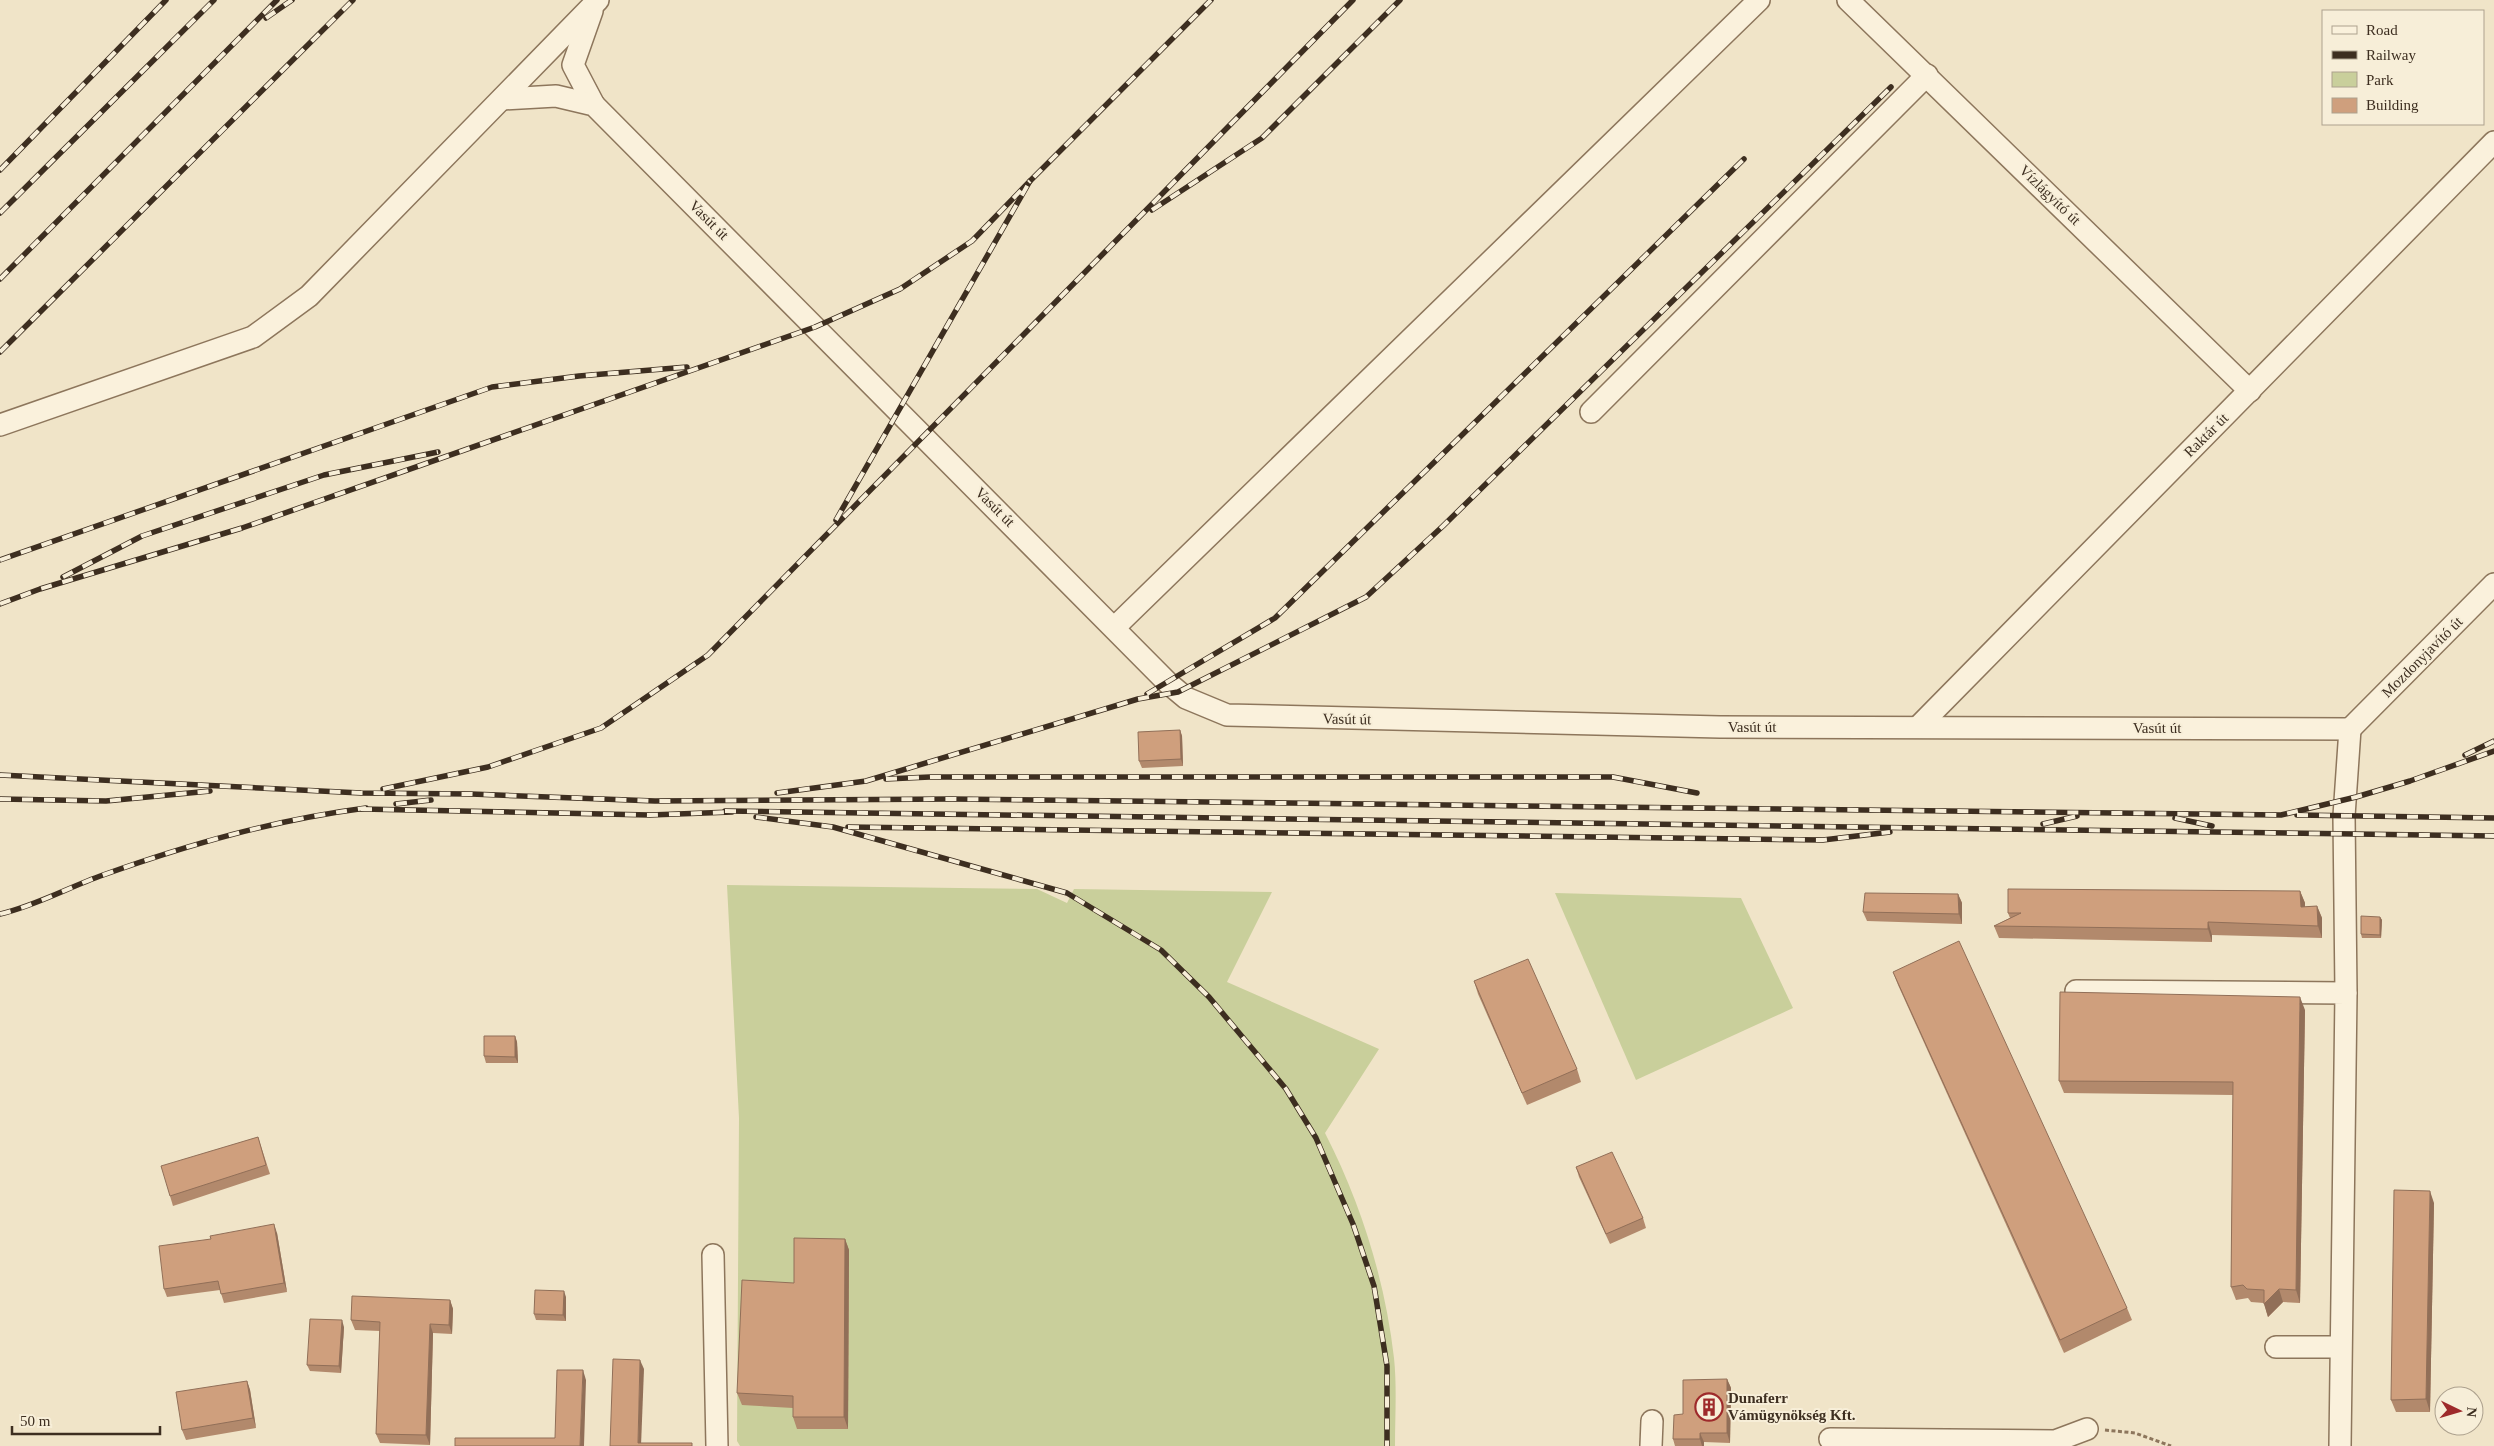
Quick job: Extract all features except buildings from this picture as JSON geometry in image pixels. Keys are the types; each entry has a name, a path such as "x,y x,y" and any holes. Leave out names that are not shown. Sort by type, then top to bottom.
{"lane":[{"path":"1115,627 1759,0"},
{"name":"Vízlágyító út","path":"1848,0 2250,391"},
{"path":"0,425 253,337 309,296 596,2"},
{"name":"Vasút út","path":"596,2 573,65 594,105 1115,627 1168,683 1186,698 1227,715 1710,726 2350,729"},
{"path":"1591,412 1927,75"},
{"path":"502,99 556,96 594,105"},
{"name":"Raktár út","path":"1918,727 2494,142"},
{"name":"Mozdonyjavító út","path":"2350,729 2494,584"},
{"path":"2340,1446 2346,993 2344,808 2350,729"},
{"path":"2076,991 2346,993"},
{"path":"713,1255 717,1446"},
{"path":"2276,1347 2340,1347"},
{"path":"1652,1421 1652,1446"},
{"path":"1830,1439 2055,1441 2087,1429"}],"path":[{"path":"2087,1429 2135,1433 2171,1446"}],"green space":[{"path":"727,885 1037,889 1067,903 1074,889 1272,892 1227,982 1379,1049 1325,1133 1350,1187 1370,1242 1378,1271 1394,1358 1396,1391 1395,1446 740,1446 737,1441 739,1118"},
{"path":"1555,893 1741,898 1793,1008 1636,1080"}],"railway":[{"path":"0,170 166,0"},
{"path":"0,213 214,0"},
{"path":"0,279 277,0"},
{"path":"266,18 292,0"},
{"path":"0,352 353,0"},
{"path":"836,520 1030,181 1211,0"},
{"path":"383,789 488,767 601,728 708,655 1353,0"},
{"path":"1152,210 1262,138 1400,0"},
{"path":"777,793 866,781 1138,699 1178,692 1366,597 1443,526 1891,87"},
{"path":"1147,694 1275,618 1744,159"},
{"path":"0,604 40,589 242,528 815,327 900,289 972,241 1030,181"},
{"path":"0,560 492,387 579,376 687,367"},
{"path":"63,577 142,536 324,475 438,452"},
{"path":"2465,755 2494,741"},
{"path":"0,775 361,793 471,794 655,801 952,799 2281,815 2356,797 2410,781 2494,751"},
{"path":"886,779 930,777 1613,777 1697,793"},
{"path":"0,799 106,801 210,791"},
{"path":"396,804 431,800"},
{"path":"0,914 13,911 103,875 200,843 298,819 366,808"},
{"path":"361,809 650,815 732,812"},
{"path":"725,811 2494,836"},
{"path":"2297,815 2494,818"},
{"path":"2043,824 2077,816"},
{"path":"756,817 833,827 1067,893 1161,950 1209,997 1286,1089 1316,1138 1353,1224 1374,1286 1387,1366 1387,1446"},
{"path":"2175,818 2212,826"},
{"path":"848,827 1823,840 1890,832"}],"place":[{"name":"Dunaferr Vámügynökség Kft.","path":"1709,1407"}]}
